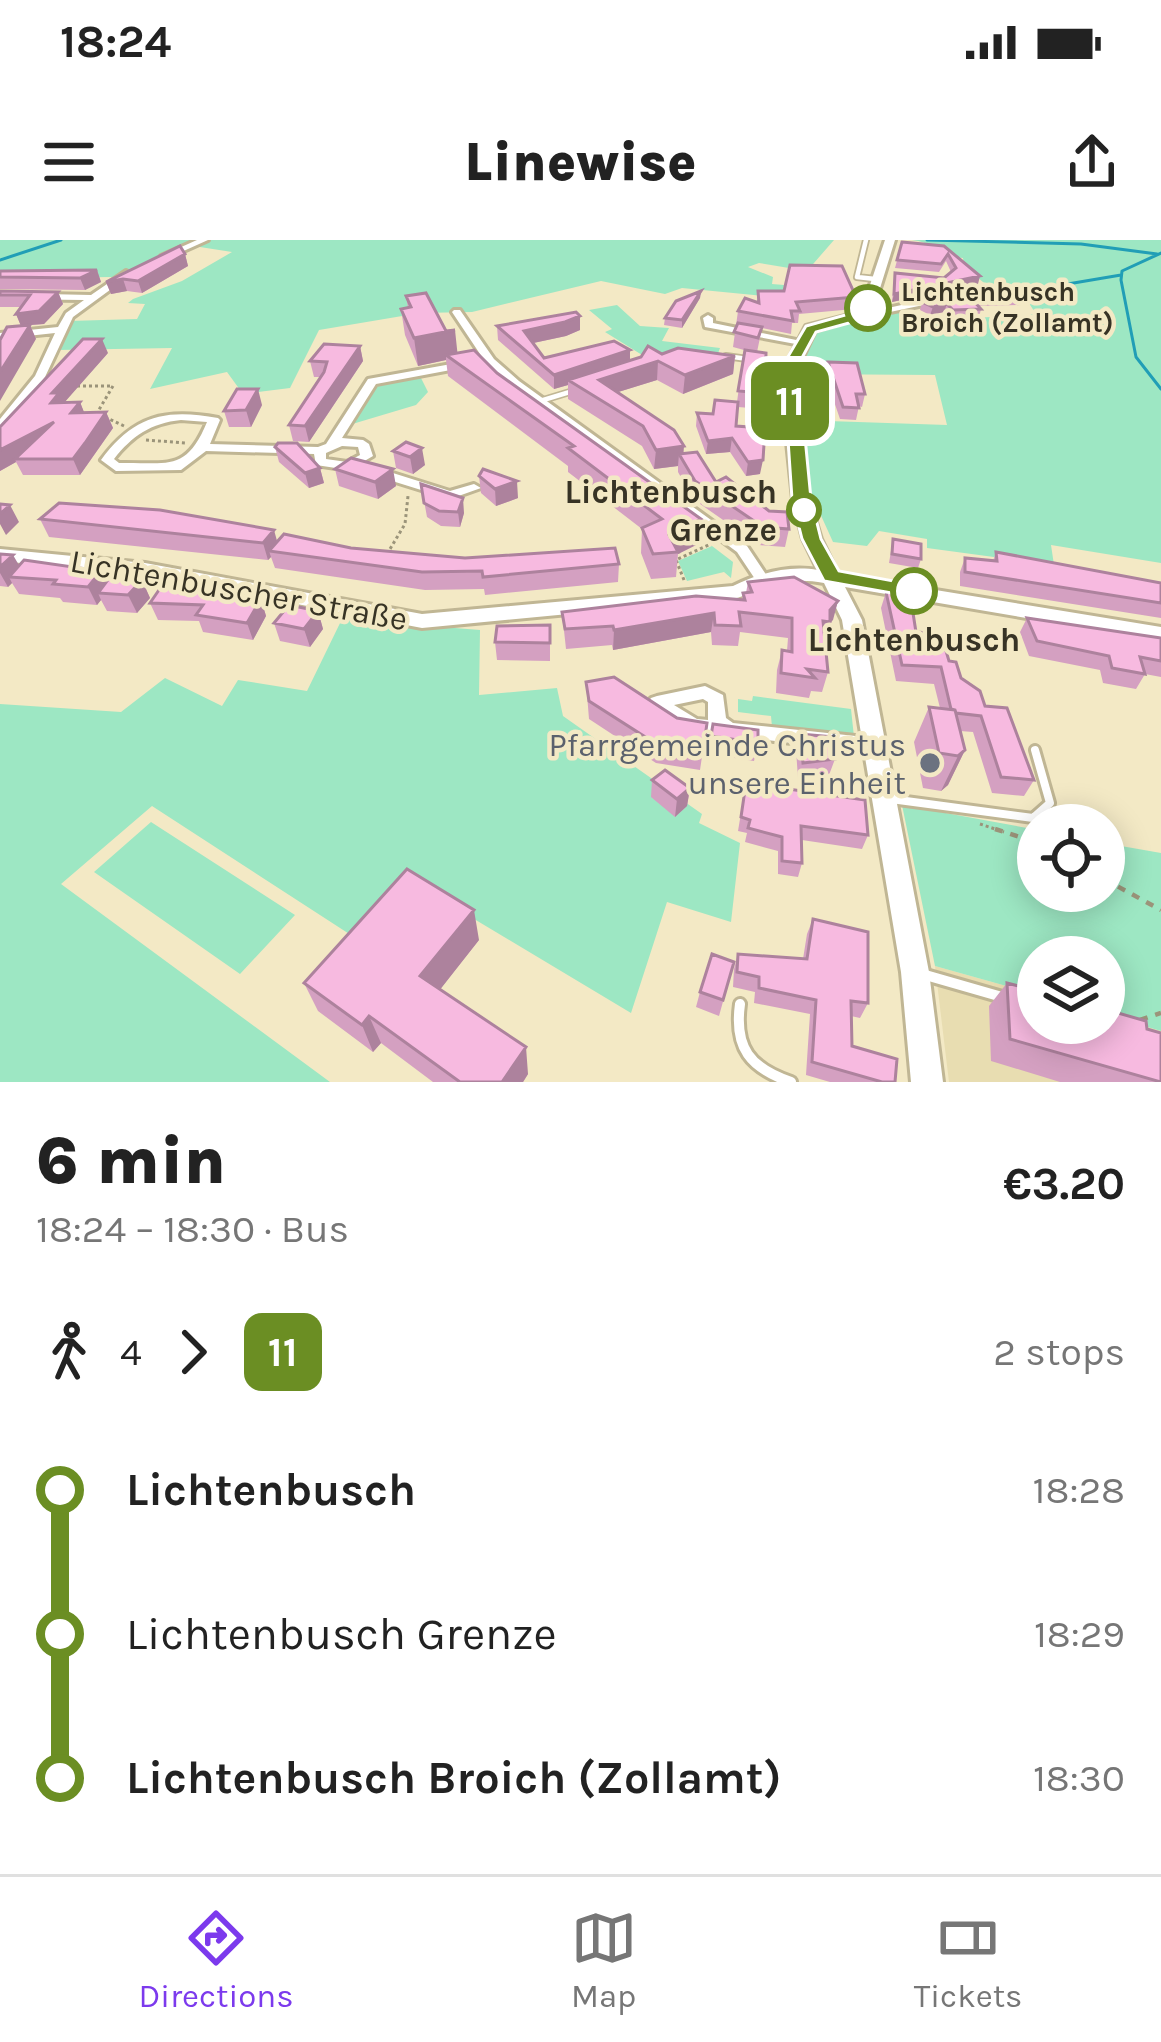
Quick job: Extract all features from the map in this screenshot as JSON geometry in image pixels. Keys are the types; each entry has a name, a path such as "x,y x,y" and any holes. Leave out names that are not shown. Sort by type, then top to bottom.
{"street":[{"path":"161,258 204,240"},
{"path":"866,314 890,240"},
{"path":"0,427 40,377 59,331 88,297 141,267"},
{"path":"927,1082 914,971 852,620 812,539 801,499 790,365 811,329 984,292"},
{"path":"0,296 88,297"},
{"path":"457,312 490,361 726,538 752,561 762,579"},
{"path":"708,318 709,326 726,333 800,342"},
{"path":"0,336 59,331"},
{"path":"472,338 496,334"},
{"path":"474,488 450,495 357,464 325,465 318,459 372,381 490,361"},
{"path":"166,418 212,418 216,424 181,466 116,467 107,460 131,429 166,418"},
{"path":"204,444 363,444 368,452 357,464"},
{"name":"Lichtenbuscher Straße","path":"0,554 163,572 422,621 737,592 762,579 832,576 1161,634"},
{"path":"729,728 874,746"}],"lane":[{"path":"866,240 857,277 897,275"},
{"path":"717,355 790,365"},
{"path":"540,401 579,388"},
{"path":"884,798 1018,820 1045,812 1050,803 1035,750"},
{"path":"914,971 1002,997"},
{"path":"740,1004 735,1029 740,1055 761,1073 791,1082"}],"path":[{"path":"72,386 111,385 96,412 131,429"},
{"path":"120,441 204,444"},
{"path":"383,561 405,524 409,483"},
{"path":"685,581 676,560 726,538"},
{"path":"973,813 983,826 1017,837"},
{"path":"1125,890 1161,910"},
{"path":"1135,1034 1138,1020 1161,1013"}],"shaded area":[{"path":"935,966 1017,989 1017,1044 1125,1044 1125,1020 1161,1031 1161,1082 949,1082"}],"green space":[{"path":"0,240 834,240 807,271 759,263 748,267 773,277 772,284 784,285 783,293 795,299 682,288 665,294 601,281 472,312 420,313 319,330 290,388 243,394 227,372 150,389 172,348 57,350 69,321 137,319 145,304 128,303 133,299 182,281 232,252 187,245 117,277 0,278"},
{"path":"912,240 1161,240 1161,563 1051,545 1054,565 927,548 927,539 879,531 867,546 833,542 804,478 798,420 947,425 935,375 794,374 815,331 901,310 919,319 1036,314 1019,288 990,288 964,266 963,258"},
{"path":"617,305 640,326 669,328 662,341 720,348 712,369 655,363 605,332 612,329 589,310"},
{"path":"420,376 428,392 416,405 349,425 375,384"},
{"path":"712,546 733,562 731,578 724,572 687,581 678,561"},
{"path":"342,619 480,630 479,695 557,688 563,716 702,814 699,823 740,843 731,922 667,902 631,1013 409,880 357,939 152,806 61,884 330,1082 0,1082 0,704 121,712 165,678 222,706 238,680 307,691"},
{"path":"753,696 851,709 854,737 772,727 771,716 738,712 738,699 752,701"},
{"path":"902,805 1017,826 1017,912 1125,912 1125,847 1161,853 1161,1031 1125,1020 1125,936 1017,936 1017,989 935,966"},
{"path":"151,822 295,915 240,974 94,872"}],"building":[{"path":"902,242 944,246 980,276 894,294 895,273 944,278 956,268 948,254 941,264 897,260"},
{"path":"180,246 185,254 138,281 106,282"},
{"path":"790,265 842,266 856,297 796,302 800,311 791,311 793,321 738,311 745,298 759,303 758,291 784,291"},
{"path":"97,270 80,278 0,277 0,271"},
{"path":"982,290 1025,296 970,297 981,309 953,310 947,304 933,307 922,302"},
{"path":"0,291 58,292 39,311 16,314 30,295 0,295"},
{"path":"701,291 682,320 665,318 676,301"},
{"path":"426,293 446,331 455,330 414,338 401,309 411,307 406,296"},
{"path":"576,312 580,316 524,331 544,358 614,341 630,350 554,375 497,326"},
{"path":"738,323 762,327 758,338 734,332"},
{"path":"30,325 0,372 0,340 7,327"},
{"path":"83,339 102,339 52,393 59,393 51,403 80,402 71,413 106,412 85,443 73,459 15,459 54,422 0,450 0,427"},
{"path":"324,344 360,346 305,426 289,425 324,372 327,362 310,361"},
{"path":"648,346 662,354 678,348 735,356 685,375 658,361 599,380 674,430 684,446 656,450 643,426 568,380 641,357"},
{"path":"474,350 497,373 701,519 669,535 678,552 653,554 642,528 662,519 568,448 574,446 446,355"},
{"path":"745,350 766,353 765,393 738,391"},
{"path":"828,362 857,363 865,394 856,394 859,408 843,407"},
{"path":"237,389 258,389 246,410 224,411"},
{"path":"715,400 738,402 736,426 765,428 763,460 748,462 732,438 708,441 697,413 713,414"},
{"path":"406,442 422,448 410,457 393,451"},
{"path":"297,443 320,468 305,473 275,447"},
{"path":"697,452 716,482 726,477 769,511 787,512 789,529 763,527 695,481 679,454"},
{"path":"351,458 393,469 375,482 335,469"},
{"path":"483,469 517,481 495,489 479,476"},
{"path":"421,484 463,498 458,512 439,511 424,503"},
{"path":"59,503 160,510 274,530 263,543 40,519"},
{"path":"284,534 351,548 465,558 615,548 619,564 483,577 482,571 422,572 269,551"},
{"path":"893,539 921,544 921,559 892,554"},
{"path":"996,552 1161,583 1161,603 965,572 965,558 997,561"},
{"path":"24,560 101,571 88,587 9,577"},
{"path":"110,577 142,580 128,595 98,593"},
{"path":"794,577 838,601 830,610 830,622 823,621 828,672 807,669 815,678 781,673 782,650 792,652 792,618 739,612 741,626 715,625 714,613 614,630 613,626 565,629 562,612 696,596 745,600 743,593 752,592 748,582"},
{"path":"161,587 261,599 247,623 196,615 203,605 150,603"},
{"path":"886,592 910,594 916,632 941,634 949,661 956,662 961,678 980,691 985,706 1007,708 1034,780 1001,777 981,716 951,709 941,667 902,665"},
{"path":"289,605 318,611 304,629 274,623"},
{"path":"1027,618 1161,638 1161,661 1140,657 1145,674 1112,668 1109,656 1037,641"},
{"path":"550,625 550,643 495,642 497,626"},
{"path":"614,677 677,718 707,723 703,752 658,745 589,701 586,682"},
{"path":"929,707 955,710 965,750 958,756 939,753"},
{"path":"713,724 758,730 758,743 711,736"},
{"path":"800,734 833,737 835,759 803,763"},
{"path":"665,770 690,788 677,799 652,780"},
{"path":"746,783 865,800 868,835 801,826 802,863 782,861 782,837 748,828 750,820 741,817"},
{"path":"407,869 474,910 420,976 526,1047 502,1082 460,1082 369,1016 362,1025 304,983"},
{"path":"813,919 868,932 868,1003 851,1001 852,1046 897,1059 895,1082 812,1062 816,1000 759,988 759,977 737,972 738,954 807,959"},
{"path":"712,954 734,962 723,1000 700,992"},
{"path":"1007,983 1017,986 1017,1041 1010,1039"},
{"path":"1125,1015 1146,1021 1147,1029 1161,1033 1161,1082 1028,1044 1125,1044"}],"waterway":[{"path":"0,260 61,240"},
{"path":"927,240 1081,244 1157,254"},
{"path":"1161,253 1122,271 1121,280 1136,357 1161,389"},
{"path":"1044,288 1121,275"}],"bus line":[{"name":"11","path":"868,308 866,314 811,329 790,365 787,376 801,499 812,539 832,576 914,591"}],"place":[{"name":"Lichtenbusch Broich (Zollamt)","path":"868,308"},
{"name":"Lichtenbusch Grenze","path":"804,510"},
{"name":"Lichtenbusch","path":"914,591"},
{"name":"Pfarrgemeinde Christus unsere Einheit","path":"930,763"}]}
